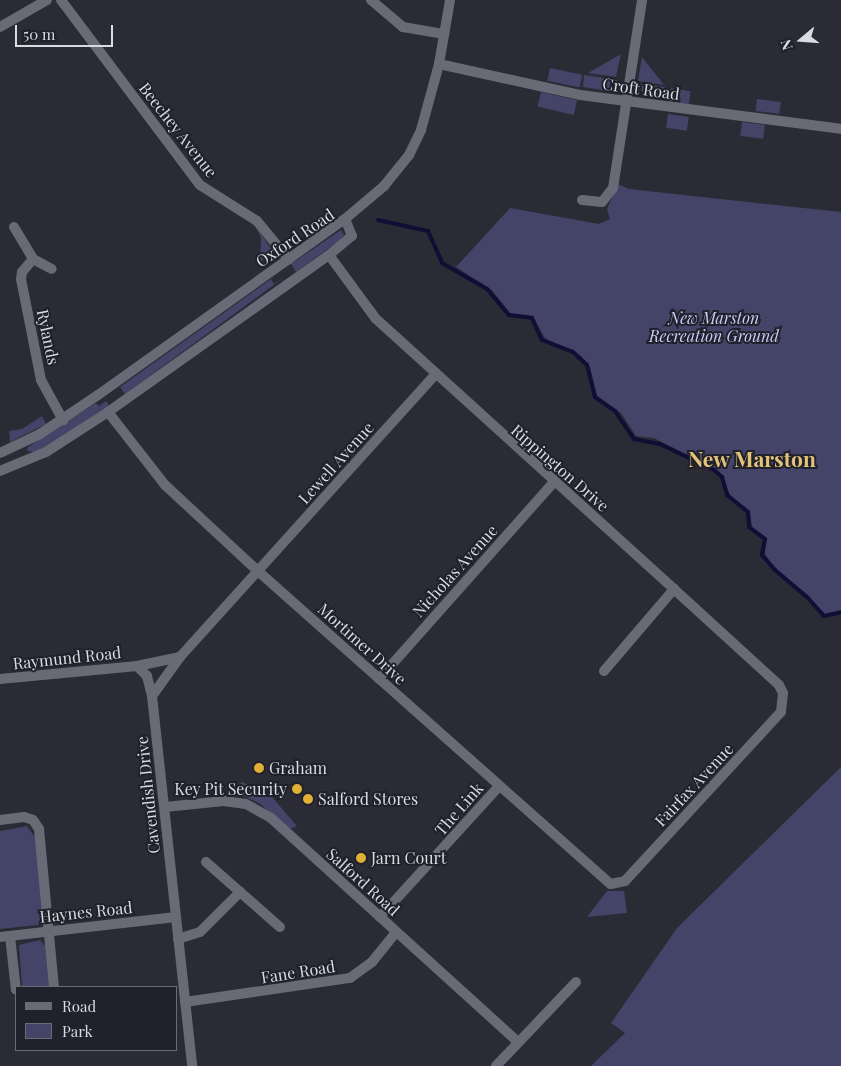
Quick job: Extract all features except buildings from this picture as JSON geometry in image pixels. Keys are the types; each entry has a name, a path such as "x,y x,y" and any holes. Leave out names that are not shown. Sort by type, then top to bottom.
{"street":[{"path":"0,27 47,0"},
{"name":"Beechey Avenue","path":"61,0 200,185 257,221 288,260"},
{"path":"371,0 403,27 444,34"},
{"path":"345,219 384,186 409,155 421,130 439,64 450,0"},
{"path":"582,200 602,202 613,188 642,0"},
{"name":"Croft Road","path":"439,64 557,92 625,103 841,129"},
{"name":"Oxford Road","path":"0,453 63,420 345,219 352,236 329,254 108,412 46,452 0,471"},
{"path":"14,228 33,259 52,269"},
{"name":"Rippington Drive","path":"329,254 376,319 435,375 779,685 783,693"},
{"name":"Rylands","path":"33,259 22,272 21,279 41,380 63,420"},
{"name":"Lewell Avenue","path":"259,572 435,375"},
{"name":"Mortimer Drive","path":"108,412 165,485 259,572 611,884"},
{"path":"12,448 20,464"},
{"name":"Nicholas Avenue","path":"379,679 554,482"},
{"path":"152,696 180,657 259,572"},
{"path":"604,671 674,589"},
{"name":"Raymund Road","path":"0,679 137,666 180,657"},
{"name":"Raymund Road","path":"137,666 147,676 152,696"},
{"name":"Fairfax Avenue","path":"611,884 625,881 781,712 783,693"},
{"name":"Cavendish Drive","path":"152,696 192,1066"},
{"name":"The Link","path":"380,917 499,786"},
{"name":"Salford Road","path":"165,807 224,801 246,804 271,818 518,1042"},
{"path":"0,820 24,817 33,820 39,829 54,986"},
{"path":"206,862 280,927"},
{"path":"178,939 200,932 240,892"},
{"name":"Haynes Road","path":"5,936 176,917"},
{"name":"Fane Road","path":"185,1002 350,978 372,962 396,932"},
{"path":"5,936 15,986"},
{"path":"496,1066 576,982"}],"green space":[{"path":"621,54 616,77 588,73"},
{"path":"642,57 664,85 638,81"},
{"path":"550,68 582,75 580,88 547,81"},
{"path":"584,75 617,80 617,87 610,91 583,87"},
{"path":"638,84 665,87 664,99 644,94"},
{"path":"671,88 691,91 689,105 669,102"},
{"path":"541,92 577,100 574,115 538,107"},
{"path":"757,99 781,102 779,114 756,111"},
{"path":"668,114 689,117 687,131 666,128"},
{"path":"742,122 765,125 763,139 740,136"},
{"name":"New Marston Recreation Ground","path":"618,184 629,189 841,212 841,612 824,616 814,602 775,570 765,554 766,538 753,530 750,514 731,497 719,471 654,438 636,436 621,413 597,396 590,367 581,356 545,338 533,317 511,314 492,290 456,267 510,208 599,224 610,219 607,209"},
{"path":"254,224 272,250 260,263 261,238"},
{"path":"341,230 344,235 340,240 296,272 291,264"},
{"path":"286,276 125,394 120,387 271,279 274,284"},
{"path":"106,401 109,405 51,444 34,452 27,451 28,447 96,403 99,406"},
{"path":"42,416 46,424 10,442 9,431 22,429"},
{"path":"841,767 841,1066 591,1066 625,1033 611,1023 677,928"},
{"path":"242,782 272,797 297,826 290,829 259,803 239,794 236,787"},
{"path":"27,826 35,837 45,924 0,929 0,831"},
{"path":"607,891 624,891 627,913 587,917"},
{"path":"40,940 45,946 49,986 22,986 19,945"}],"waterway":[{"path":"378,220 428,231 442,263 487,289 509,315 532,318 542,340 573,352 587,365 595,397 615,411 634,439 660,444 714,470 722,477 727,495 748,512 749,527 765,539 762,555 775,570 807,597 824,616 841,612"}],"place":[{"name":"Graham","path":"259,768"},
{"name":"Key Pit Security","path":"297,789"},
{"name":"Salford Stores","path":"308,799"},
{"name":"Jarn Court","path":"361,858"}],"district":[{"name":"New Marston","path":"752,458"}]}
